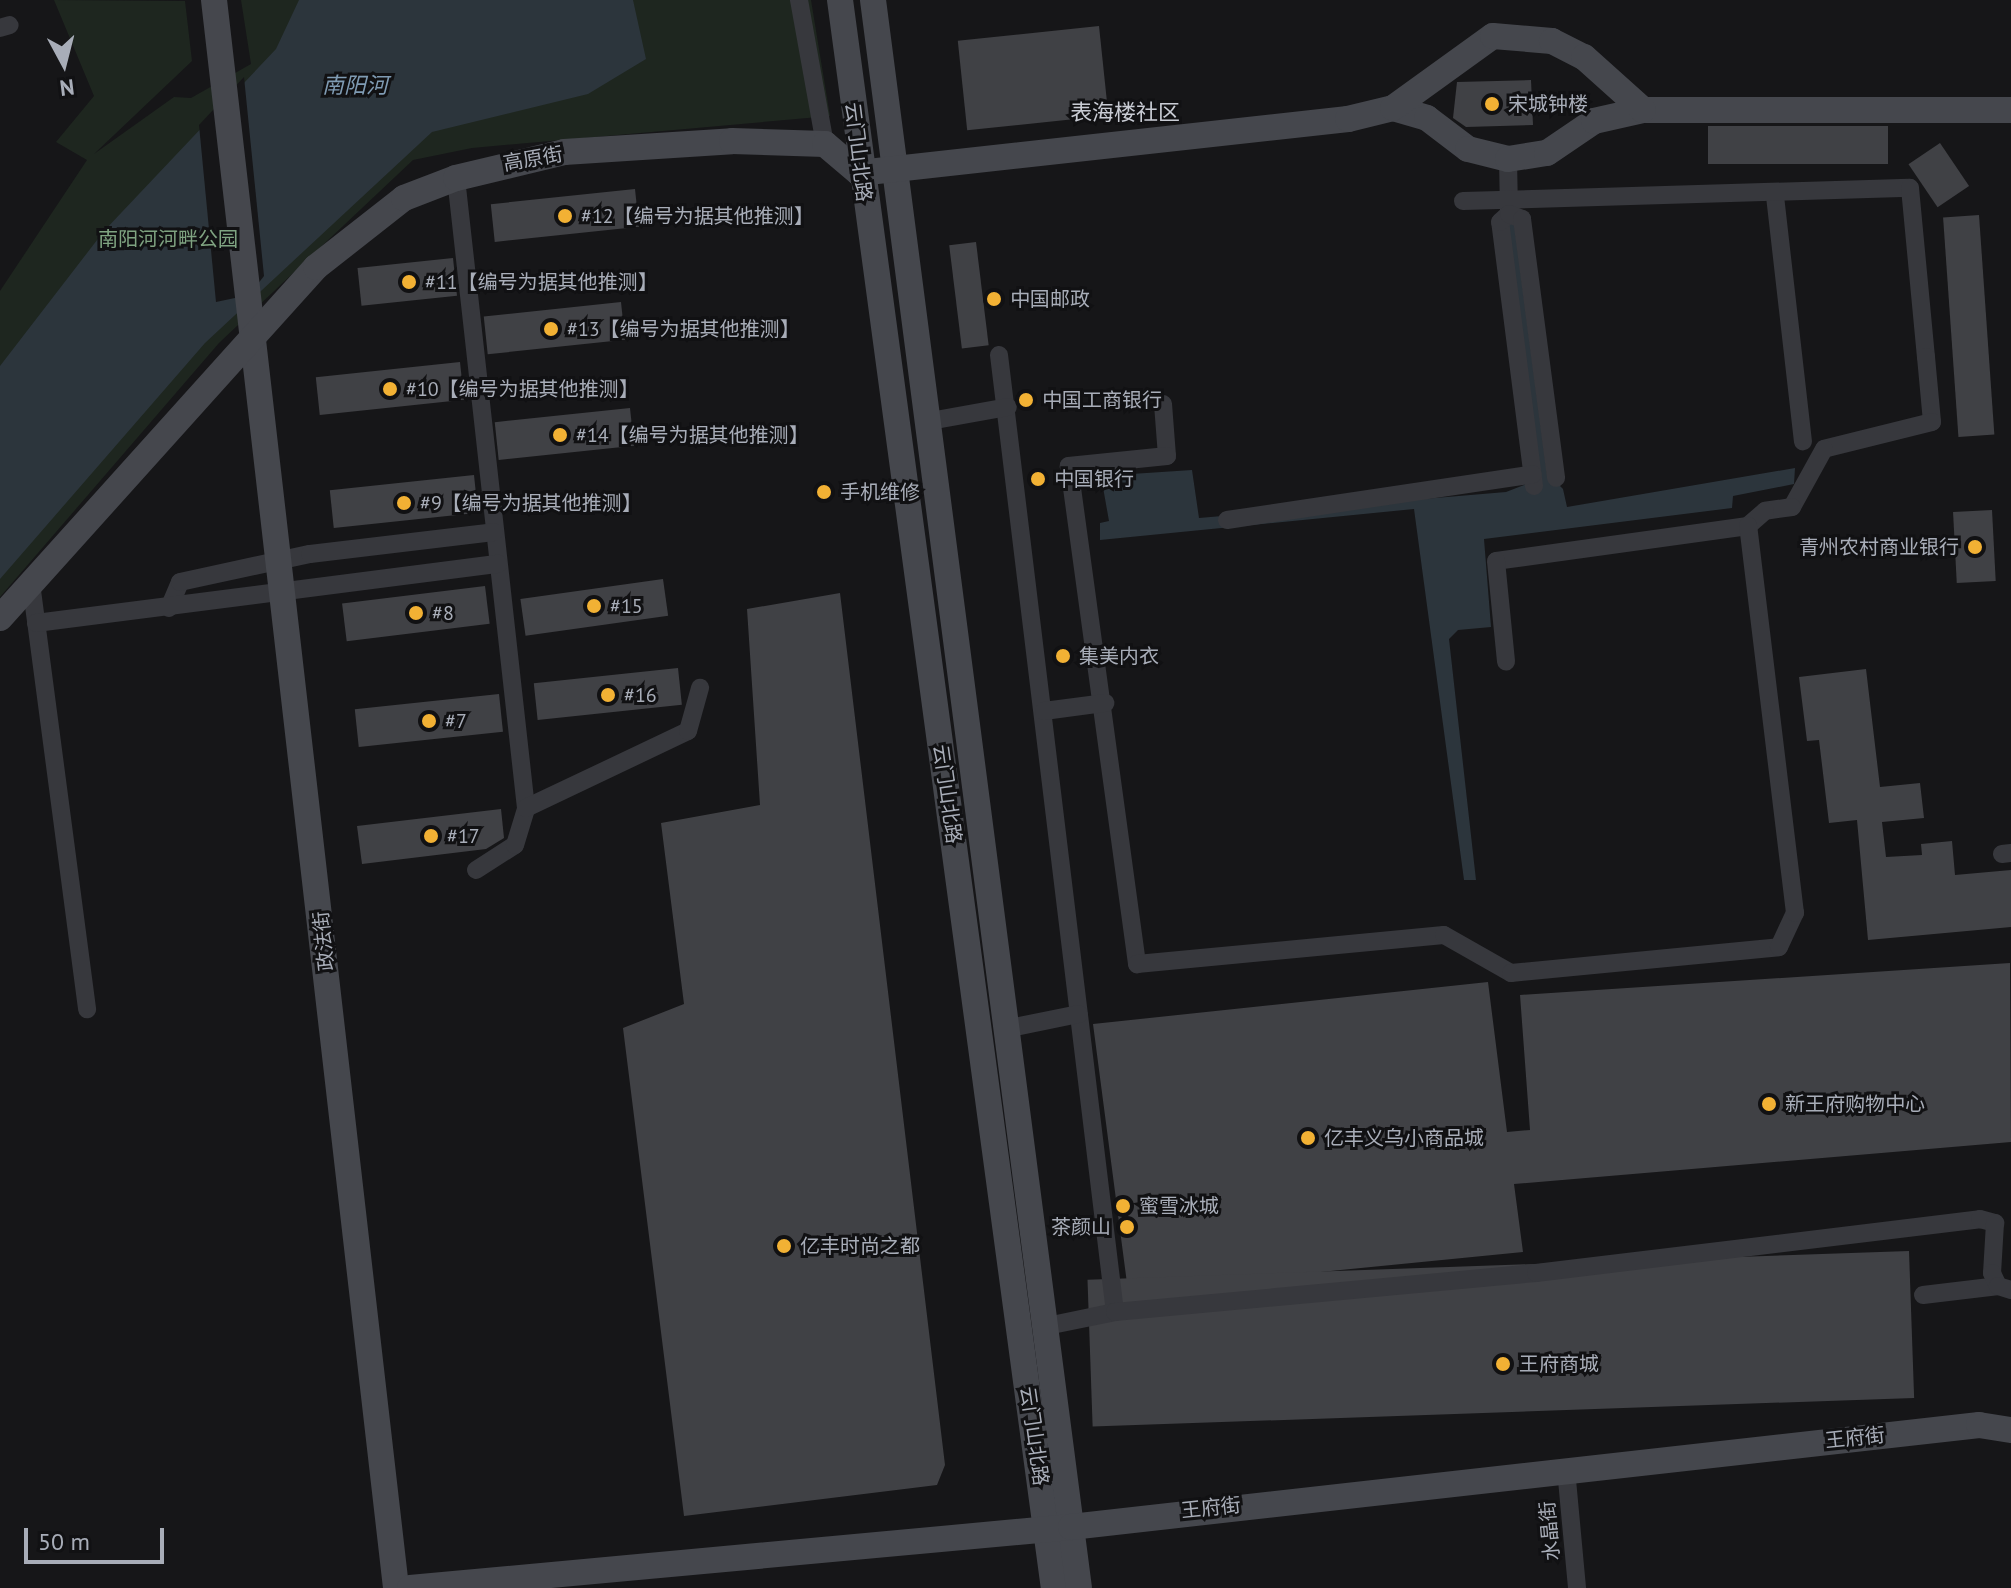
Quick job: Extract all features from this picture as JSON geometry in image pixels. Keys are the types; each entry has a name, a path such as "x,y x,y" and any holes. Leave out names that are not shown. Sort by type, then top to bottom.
{"street":[{"name":"政法街","path":"214,0 285,592 396,1588"},
{"path":"799,0 825,144 859,173 1348,119 1393,108 1467,48 1493,36 1552,41 1584,57 1643,110"},
{"name":"云门山北路","path":"840,0 859,173 1059,1528 1079,1588"},
{"name":"云门山北路","path":"873,0 1047,1326 1059,1528 1054,1588"},
{"path":"1393,108 1427,118 1468,149 1508,159 1547,153 1594,121 1643,110 2011,110"},
{"name":"高原街","path":"0,618 253,331 365,223 456,178 564,152 825,144"},
{"path":"1227,520 1533,480 1500,222 1509,208 1508,159"},
{"path":"456,178 526,808 515,845 476,870"},
{"path":"1463,201 1509,208 1910,188 1932,422 1824,449 1792,507 1765,511 1748,526 1496,561 1506,662"},
{"path":"1775,196 1803,441"},
{"path":"1509,208 1522,219 1556,478"},
{"path":"999,355 1008,407 1115,1312"},
{"path":"1163,404 1167,456 1069,466 1105,703 1137,964 1444,935 1511,973 1779,947 1795,913 1748,526"},
{"path":"930,421 1008,407"},
{"path":"169,608 180,582 281,561 494,532"},
{"path":"36,623 498,564"},
{"path":"31,583 87,1009"},
{"path":"526,808 688,731 700,688"},
{"path":"1044,711 1105,703"},
{"path":"1010,1028 1079,1014"},
{"path":"1047,1326 1115,1312 1536,1273 1980,1219 1995,1223 1989,1259 2004,1288 1923,1295"},
{"name":"王府街","path":"410,1588 1059,1528 1979,1425 2011,1430"},
{"name":"水晶街","path":"1566,1469 1577,1588"}],"green space":[{"name":"南阳河","path":"54,0 185,1 192,61 94,154 174,97 191,98 251,64 241,0 811,0 830,116 472,148 413,160 219,343 0,597 0,291 87,160 56,142 94,96"}],"water":[{"name":"南阳河","path":"299,0 633,0 646,59 588,94 432,132 205,343 0,579 0,366 104,231 276,49"},
{"path":"1514,222 1547,473 1563,489 1567,507 1795,468 1794,484 1733,496 1732,508 1484,539 1491,627 1458,630 1449,639 1476,880 1464,880 1414,509 1100,540 1100,523 1109,521 1101,476 1192,470 1199,518 1506,492 1540,479 1508,225"}],"pier":[{"path":"244,77 264,276 249,295 216,302 199,125"}],"building":[{"path":"1099,26 1108,116 967,130 958,41"},
{"name":"宋城钟楼","path":"1531,80 1533,125 1466,127 1453,118 1457,82"},
{"path":"1708,126 1888,126 1888,164 1708,164"},
{"path":"1940,143 1969,186 1938,207 1908,164"},
{"name":"#12【编号为据其他推测】","path":"635,189 639,227 495,242 491,204"},
{"path":"1979,215 1994,434 1958,437 1943,218"},
{"path":"976,242 989,345 962,349 949,245"},
{"name":"#11【编号为据其他推测】","path":"453,258 457,296 361,306 358,268"},
{"name":"#13【编号为据其他推测】","path":"621,302 625,340 488,354 484,316"},
{"name":"#10【编号为据其他推测】","path":"460,362 464,400 320,415 316,377"},
{"name":"#14【编号为据其他推测】","path":"630,408 634,446 499,460 495,422"},
{"name":"#9【编号为据其他推测】","path":"474,475 478,513 334,528 330,490"},
{"path":"1992,510 1996,581 1957,583 1953,512"},
{"name":"#15","path":"663,579 668,616 526,636 520,599"},
{"name":"#8","path":"485,586 490,624 347,641 342,604"},
{"name":"亿丰时尚之都","path":"840,593 945,1465 937,1485 684,1516 623,1028 684,1004 661,823 760,805 747,609"},
{"name":"#16","path":"678,668 682,705 538,720 534,683"},
{"path":"1866,669 1880,787 1920,783 1924,818 1882,822 1886,857 1922,855 1921,844 1952,841 1955,875 2011,870 2011,927 1868,940 1857,820 1829,823 1819,740 1807,741 1799,677"},
{"name":"#7","path":"499,694 503,732 359,747 355,709"},
{"name":"#17","path":"501,809 504,838 486,849 362,864 357,826"},
{"path":"2010,963 2011,1142 1514,1184 1523,1252 1128,1291 1093,1024 1488,982 1507,1132 1530,1130 1520,995"},
{"name":"王府商城","path":"1909,1251 1914,1398 1093,1427 1088,1280"}],"place":[{"name":"宋城钟楼","path":"1492,104"},
{"name":"#12【编号为据其他推测】","path":"565,216"},
{"name":"#11【编号为据其他推测】","path":"409,282"},
{"name":"中国邮政","path":"994,299"},
{"name":"#13【编号为据其他推测】","path":"551,329"},
{"name":"#10【编号为据其他推测】","path":"390,389"},
{"name":"中国工商银行","path":"1026,400"},
{"name":"#14【编号为据其他推测】","path":"560,435"},
{"name":"中国银行","path":"1038,479"},
{"name":"手机维修","path":"824,492"},
{"name":"#9【编号为据其他推测】","path":"404,503"},
{"name":"青州农村商业银行","path":"1975,547"},
{"name":"#15","path":"594,606"},
{"name":"#8","path":"416,613"},
{"name":"集美内衣","path":"1063,656"},
{"name":"#16","path":"608,695"},
{"name":"#7","path":"429,721"},
{"name":"#17","path":"431,836"},
{"name":"新王府购物中心","path":"1769,1104"},
{"name":"亿丰义乌小商品城","path":"1308,1138"},
{"name":"蜜雪冰城","path":"1123,1206"},
{"name":"茶颜山","path":"1127,1227"},
{"name":"亿丰时尚之都","path":"784,1246"},
{"name":"王府商城","path":"1503,1364"}],"district":[{"name":"表海楼社区","path":"1125,113"}],"park label":[{"name":"南阳河河畔公园","path":"168,239"}]}
